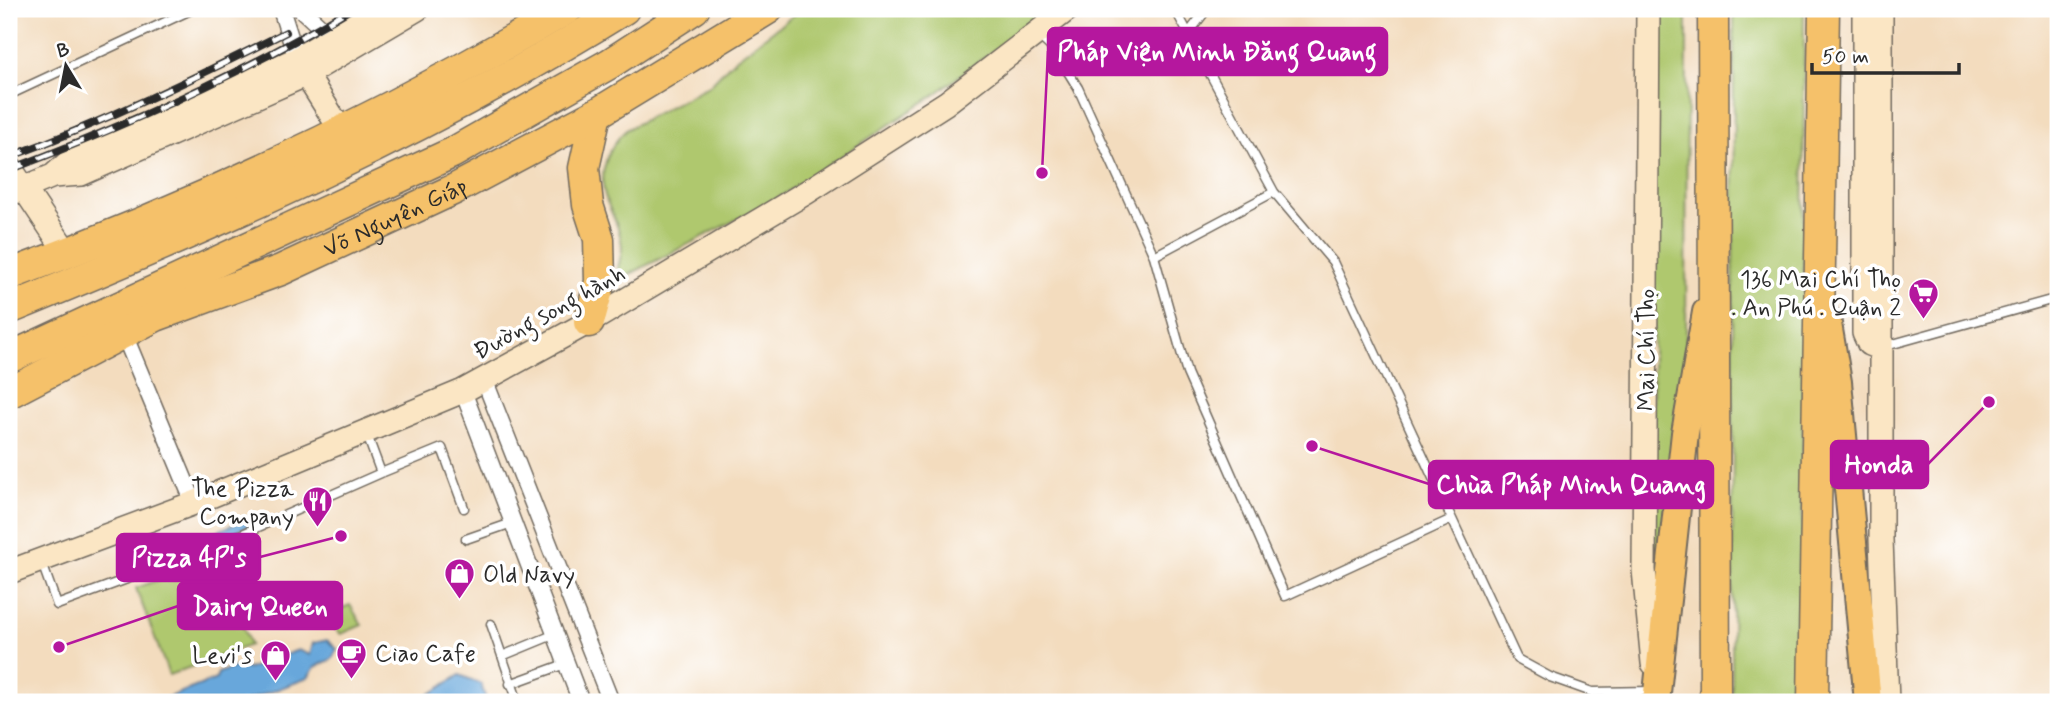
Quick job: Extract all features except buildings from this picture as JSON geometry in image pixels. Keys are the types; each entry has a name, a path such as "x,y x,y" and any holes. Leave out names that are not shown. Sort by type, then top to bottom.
{"highway":[{"path":"9,275 162,215 342,132 567,9"},
{"path":"9,309 229,216 407,130 554,52 624,9"},
{"name":"Võ Nguyên Giáp","path":"9,393 118,321 452,153 609,64 694,9"},
{"name":"Võ Nguyên Giáp","path":"9,358 118,321 156,316 281,270 455,189 596,114 768,9"},
{"path":"1813,702 1824,9"},
{"name":"Mai Chí Thọ","path":"1709,14 1715,276 1715,702"},
{"path":"589,322 600,282 599,239 587,205 583,167 596,114"},
{"path":"117,265 162,215 229,216"}],"main road":[{"path":"339,45 381,9"},
{"path":"16,191 53,176 72,159 301,67 339,45 416,9"},
{"name":"Đường song hành","path":"9,572 194,503 463,391 589,322 807,192 946,103 1068,9"},
{"name":"Mai Chí Thọ","path":"1648,9 1644,570 1656,697"},
{"path":"1864,9 1864,333 1869,344 1880,348"},
{"path":"1881,9 1881,539 1887,702"},
{"name":"Mai Chí Thọ","path":"1702,328 1709,14"},
{"path":"301,67 342,132"},
{"path":"9,166 16,191 67,253"},
{"name":"Mai Chí Thọ","path":"1656,697 1685,433 1702,328 1715,276"},
{"path":"1818,277 1838,382 1868,702"}],"street":[{"path":"281,9 301,67"},
{"path":"301,9 339,45"},
{"path":"118,321 194,503"},
{"path":"484,379 611,702"},
{"path":"463,391 581,702"}],"lane":[{"path":"9,95 193,9"},
{"path":"1175,9 1274,192 1333,262 1517,659 1527,667 1592,692 1656,697"},
{"path":"1188,34 1207,9"},
{"path":"1036,33 1055,51 1078,88 1154,256 1187,373 1285,596 1452,519"},
{"path":"1154,256 1274,192"},
{"path":"1880,348 2058,298"},
{"path":"366,433 381,473"},
{"path":"41,560 57,605 213,547 442,448 464,508"},
{"path":"466,539 512,523"},
{"path":"491,624 518,702"},
{"path":"502,656 554,635"},
{"path":"510,684 565,664"}],"green space":[{"path":"802,9 1049,9 930,98 775,200 622,278 617,274 621,241 606,199 603,180 606,161 614,144 627,129 710,85 734,60"},
{"path":"1653,9 1687,9 1686,372 1659,560 1653,562"},
{"path":"1734,9 1804,9 1802,702 1732,702"},
{"path":"217,558 250,645 169,675 136,588"},
{"path":"350,605 362,625 341,634 333,627 337,620 333,612"}],"water":[{"path":"253,516 256,523 161,563 159,556"},
{"path":"327,640 337,649 332,659 315,667 308,678 243,702 156,702 216,679 218,673 237,666 248,669 298,650 310,655 313,643"},
{"path":"460,675 481,684 486,700 418,702"}],"railway":[{"path":"9,170 96,135 226,77 350,9"},
{"path":"9,157 149,99 286,32"}],"place":[{"name":"Pháp Viện Minh Đăng Quang","path":"1042,173"},
{"name":"136 Mai Chí Thọ . An Phú . Quận 2","path":"1924,320"},
{"name":"Honda","path":"1989,402"},
{"name":"Chùa Pháp Minh Quang","path":"1312,446"},
{"name":"The Pizza Company","path":"317,529"},
{"name":"Pizza 4P's","path":"341,536"},
{"name":"Old Navy","path":"460,601"},
{"name":"Dairy Queen","path":"59,647"},
{"name":"Ciao Cafe","path":"352,680"},
{"name":"Levi's","path":"275,682"}]}
